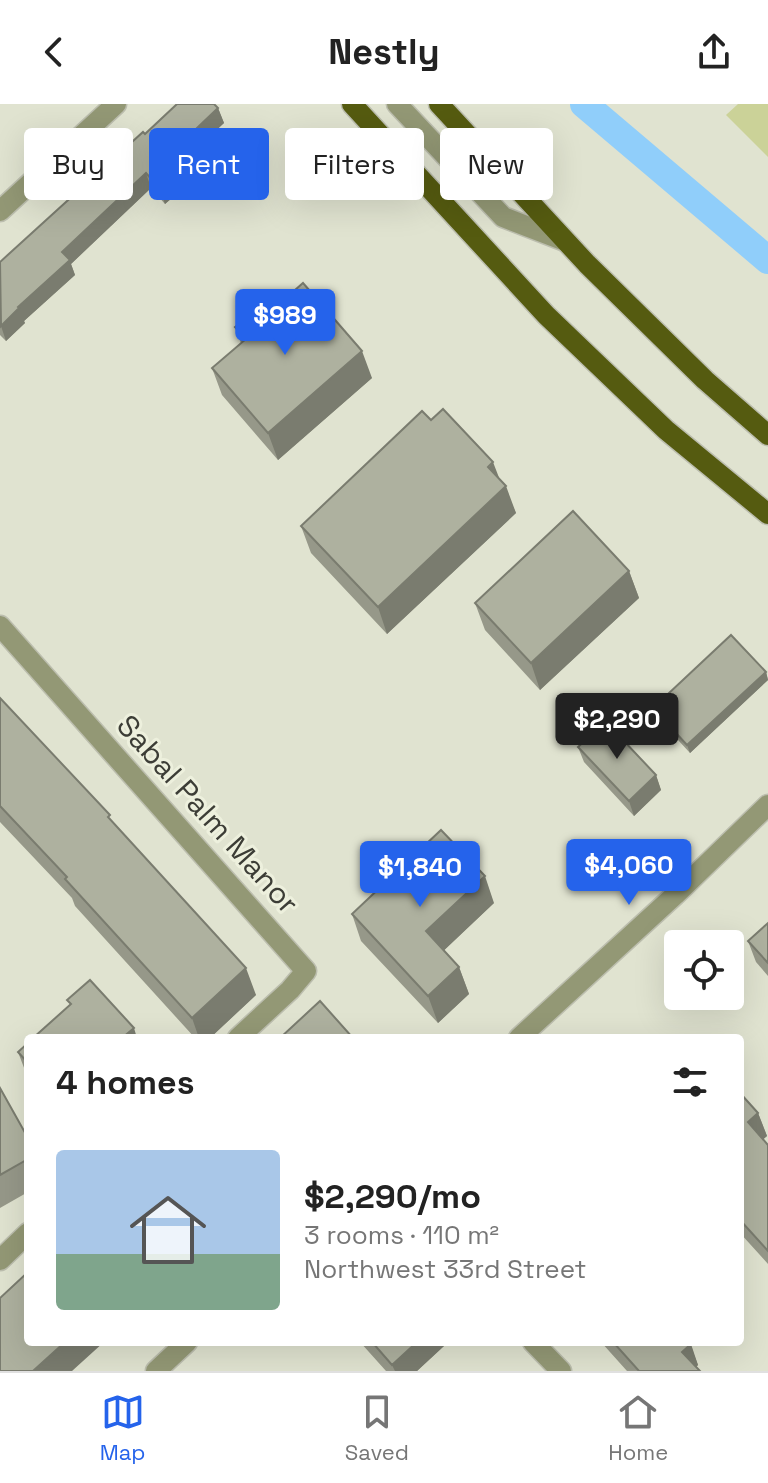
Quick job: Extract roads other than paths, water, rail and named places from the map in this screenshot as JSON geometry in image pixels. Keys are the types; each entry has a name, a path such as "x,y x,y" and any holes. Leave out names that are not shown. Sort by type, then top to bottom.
{"main road":[{"path":"352,104 546,315 666,430 768,514"},
{"path":"439,104 597,275 705,380 768,435"}],"street":[{"path":"0,211 116,104"},
{"path":"397,104 503,217 565,241"},
{"name":"Sabal Palm Manor","path":"0,626 306,971 242,1034"},
{"path":"523,1034 768,805"},
{"path":"0,1260 24,1237"},
{"path":"156,1371 183,1346"},
{"path":"537,1346 561,1371"}],"waterway":[{"path":"584,104 768,260"}]}
